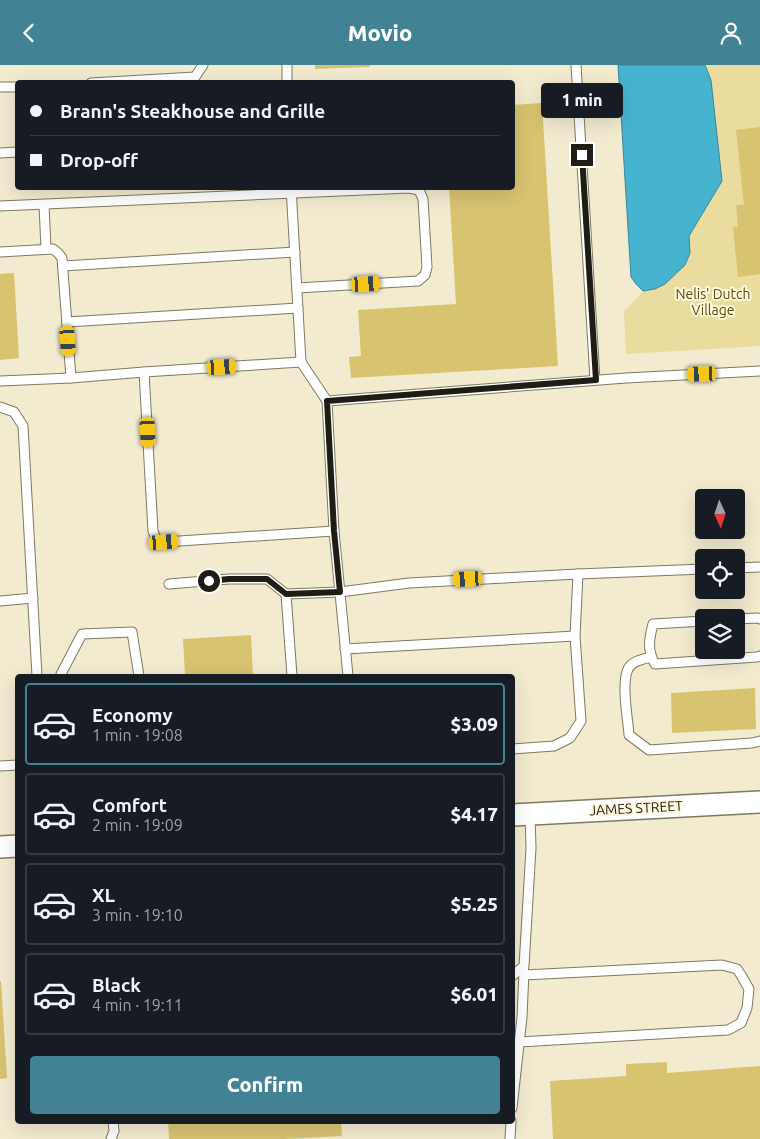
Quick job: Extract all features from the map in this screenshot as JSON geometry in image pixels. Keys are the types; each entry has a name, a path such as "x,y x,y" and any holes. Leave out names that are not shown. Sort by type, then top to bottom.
{"street":[{"name":"JAMES STREET","path":"521,814 760,802"},
{"path":"0,847 15,846"}],"lane":[{"path":"143,80 195,77 203,65"},
{"path":"287,65 287,80"},
{"path":"576,65 596,380"},
{"path":"0,87 15,87"},
{"path":"0,153 15,152"},
{"path":"0,207 331,190"},
{"path":"297,287 418,281 425,275 427,267 423,199 419,190"},
{"path":"292,191 301,362 327,401 334,531 348,674"},
{"path":"44,205 46,249"},
{"path":"0,252 53,249 62,259 71,378"},
{"path":"63,266 295,252"},
{"path":"67,322 298,308"},
{"path":"0,381 301,362"},
{"path":"327,401 596,380 760,371"},
{"path":"144,372 153,531 156,539 164,542 334,531"},
{"path":"0,407 14,412 23,426 37,674"},
{"path":"745,568 760,567"},
{"path":"170,584 229,579 267,579 286,594 340,592 408,583 695,569"},
{"path":"515,749 554,747 570,739 581,721 575,636 578,574"},
{"path":"286,594 292,674"},
{"path":"0,601 33,598"},
{"path":"745,619 760,619"},
{"path":"695,622 653,624 649,636 649,646 651,657 655,663 760,656"},
{"path":"61,674 82,634 132,631 138,674"},
{"path":"345,649 575,636"},
{"path":"651,657 637,661 628,668 625,684 629,735 649,750 760,741"},
{"path":"0,766 15,765"},
{"path":"515,1080 522,1017 531,848 521,814"},
{"path":"515,974 524,971 722,965 737,969 749,989 747,1009 742,1023 728,1030 519,1042"},
{"path":"111,1139 114,1131 113,1124"},
{"path":"510,1139 511,1124"}],"green space":[{"name":"Nelis' Dutch Village","path":"705,65 760,65 760,346 626,354 624,312 643,291 655,289 665,284 685,265 690,253 689,237 721,182 711,80"}],"water":[{"path":"618,65 705,65 711,80 722,181 689,236 690,253 685,265 665,284 655,289 643,291 631,277"}],"building":[{"path":"315,65 370,65 370,67 315,69"},
{"path":"542,103 558,366 351,378 349,357 361,356 358,310 456,304 449,190 515,190 515,105"},
{"path":"760,127 760,274 738,277 733,227 738,227 736,205 744,205 736,130"},
{"path":"14,273 19,358 0,360 0,274"},
{"path":"251,635 253,674 185,674 183,639"},
{"path":"755,688 756,729 672,733 671,693"},
{"path":"0,981 7,1078 0,1079"},
{"path":"667,1062 667,1073 760,1066 760,1139 553,1139 550,1081 626,1076 626,1064"},
{"path":"168,1124 341,1124 342,1136 285,1139 169,1139"}],"route":[{"path":"209,581 267,579 286,594 340,592 334,531 327,401 596,380 582,155"}]}
